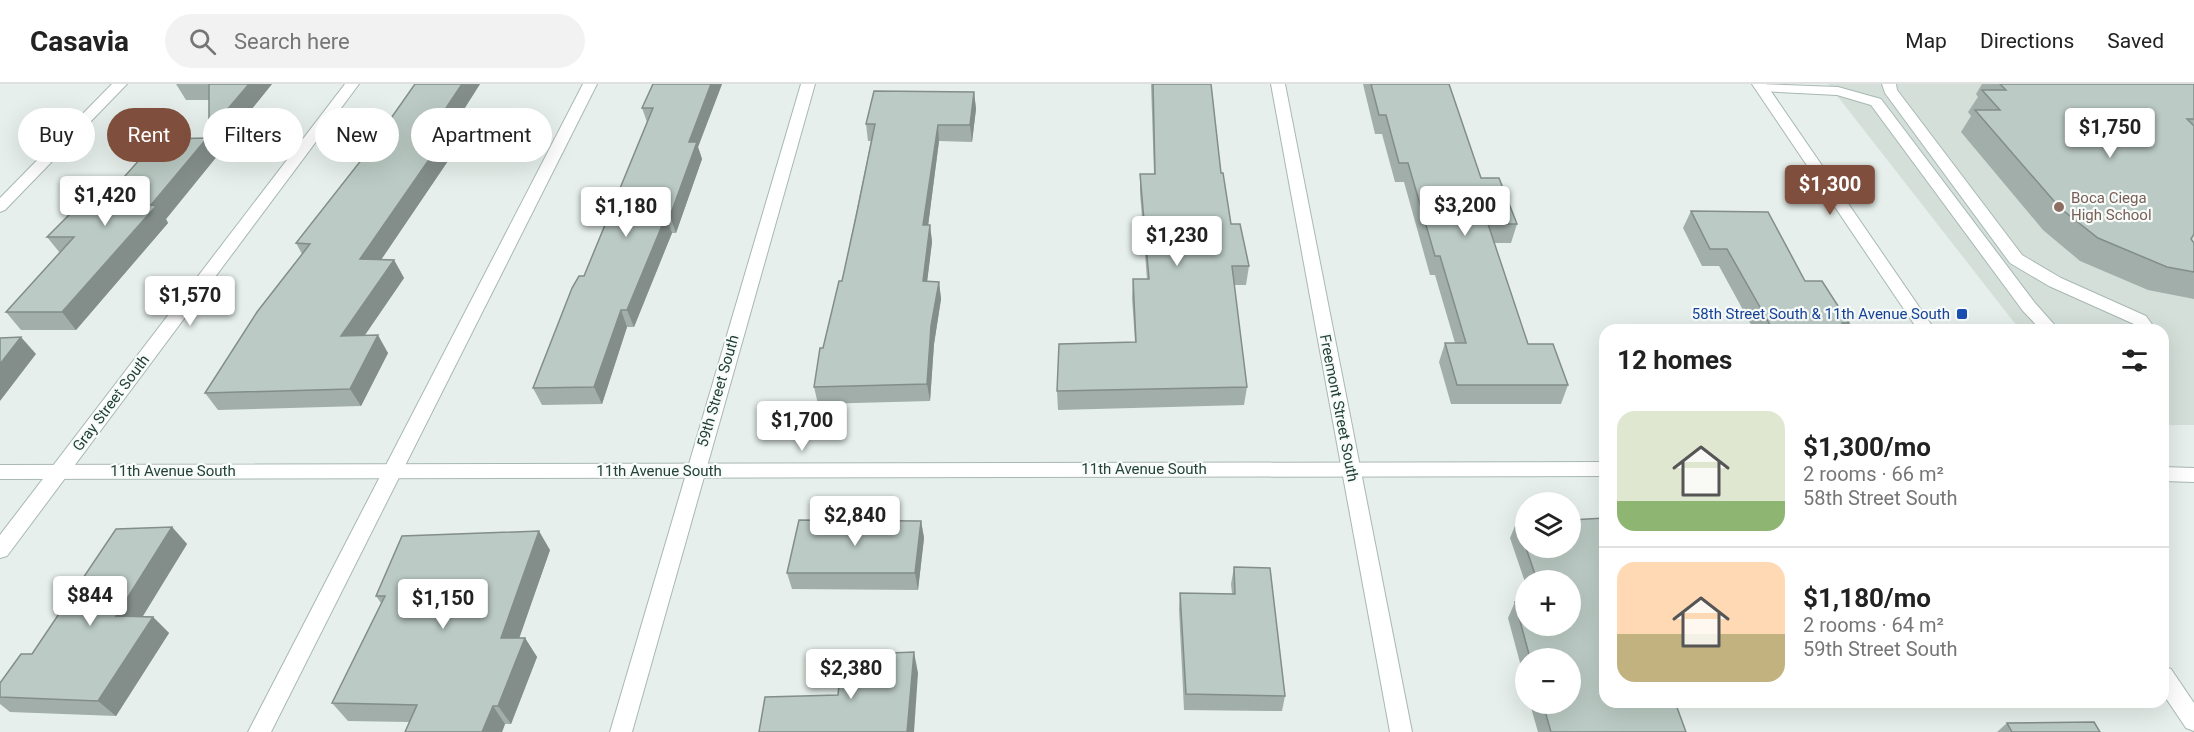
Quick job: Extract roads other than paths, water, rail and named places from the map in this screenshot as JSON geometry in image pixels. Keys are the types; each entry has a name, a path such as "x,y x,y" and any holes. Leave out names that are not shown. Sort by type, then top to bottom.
{"street":[{"path":"0,207 120,84"},
{"name":"Gray Street South","path":"0,550 352,84"},
{"path":"259,732 590,84"},
{"name":"59th Street South","path":"621,732 808,84"},
{"name":"Freemont Street South","path":"1278,84 1401,732"},
{"path":"1889,84 1890,90 2016,259 2055,282 2140,320 2143,324"},
{"path":"1760,86 1924,324"},
{"path":"1760,86 1838,91 1876,102 2029,307 2045,324"},
{"name":"11th Avenue South","path":"0,472 1350,468 1599,470"},
{"path":"2169,474 2194,475"},
{"path":"2169,685 2194,721"}],"place":[{"name":"Boca Ciega High School","path":"2059,207"},
{"name":"58th Street South & 11th Avenue South","path":"1962,314"}]}
